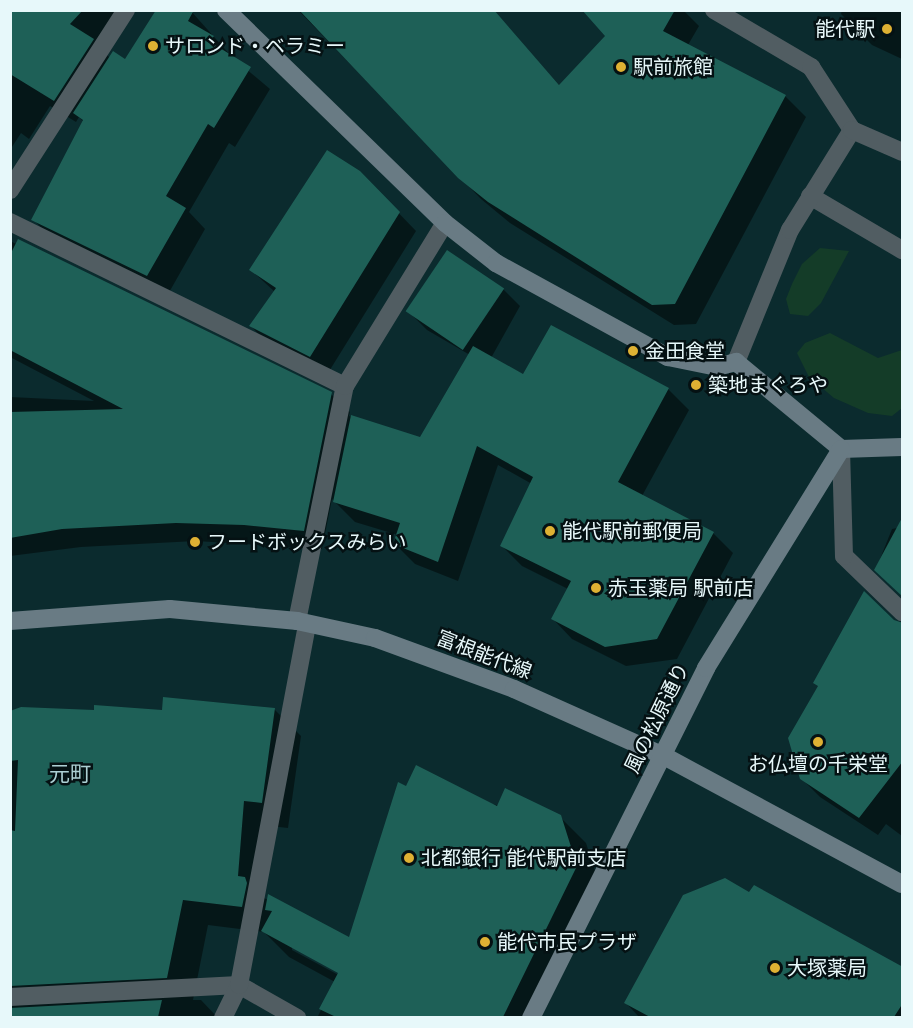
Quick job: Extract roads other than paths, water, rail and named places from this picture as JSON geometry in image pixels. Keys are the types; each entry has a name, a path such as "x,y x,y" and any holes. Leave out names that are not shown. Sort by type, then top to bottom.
{"street":[{"path":"10,190 126,10"},
{"path":"226,10 445,223 495,263 668,357 717,367 736,362"},
{"path":"714,10 811,67 852,130 903,152"},
{"path":"736,362 790,230 852,130"},
{"path":"810,196 903,250"},
{"path":"10,222 345,386"},
{"path":"223,1017 239,985 345,386 445,223"},
{"path":"736,362 841,449 903,447"},
{"path":"841,449 844,556 903,612"},
{"name":"風の松原通り","path":"531,1017 664,756 705,668 841,449"},
{"name":"富根能代線","path":"10,621 170,609 302,623 375,638 514,688 664,756 903,884"},
{"path":"10,997 239,985 297,1017"}],"place":[{"name":"能代駅","path":"887,29"},
{"name":"サロンド・ベラミー","path":"153,46"},
{"name":"駅前旅館","path":"621,67"},
{"name":"金田食堂","path":"633,351"},
{"name":"築地まぐろや","path":"696,385"},
{"name":"能代駅前郵便局","path":"550,531"},
{"name":"フードボックスみらい","path":"195,542"},
{"name":"赤玉薬局 駅前店","path":"596,588"},
{"name":"お仏壇の千栄堂","path":"818,742"},
{"name":"北都銀行 能代駅前支店","path":"409,858"},
{"name":"能代市民プラザ","path":"485,942"},
{"name":"大塚薬局","path":"775,968"}],"district":[{"name":"元町","path":"70,774"}]}
